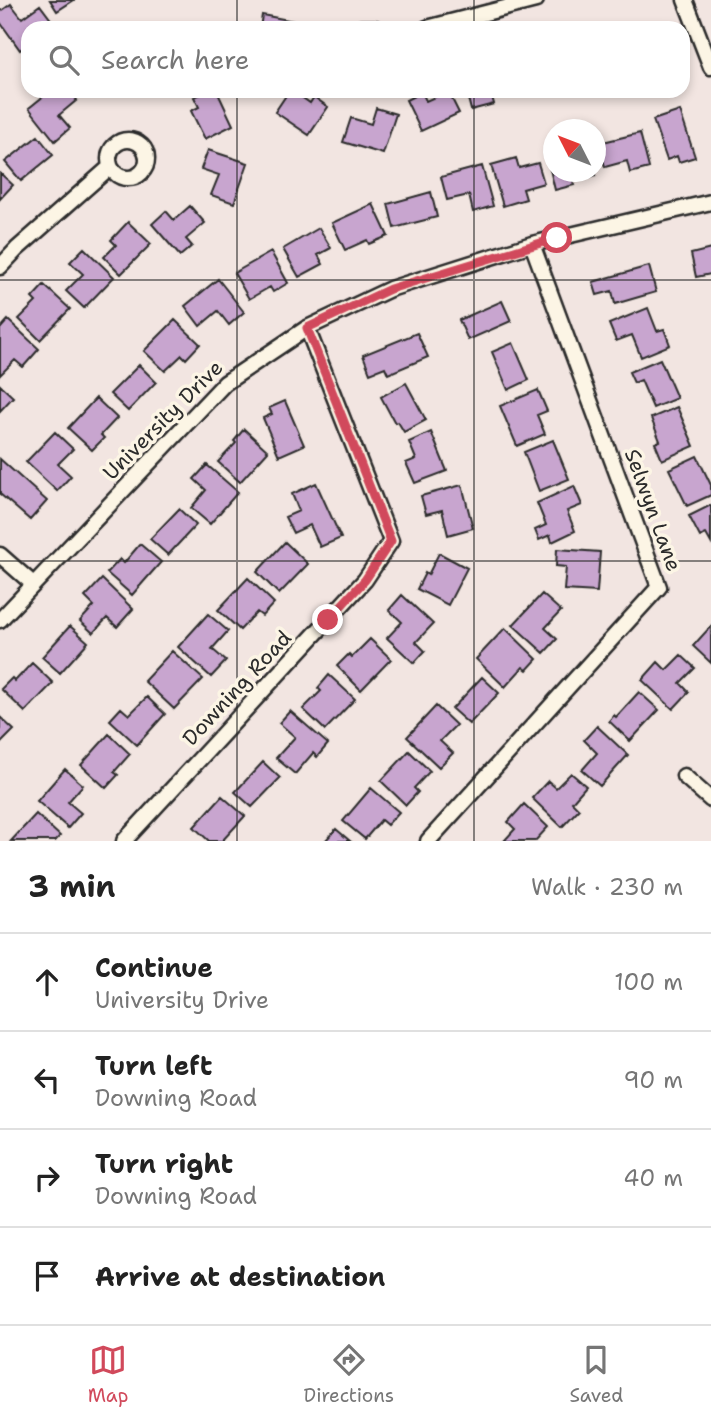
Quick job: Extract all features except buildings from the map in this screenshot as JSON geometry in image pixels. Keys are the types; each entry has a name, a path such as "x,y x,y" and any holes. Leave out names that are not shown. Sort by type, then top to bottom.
{"street":[{"path":"454,21 536,0"},
{"path":"685,0 711,67"},
{"path":"0,267 110,167"},
{"name":"University Drive","path":"0,620 225,383 307,328 390,289 532,244 711,202"},
{"name":"Selwyn Lane","path":"428,841 659,587 532,244"},
{"name":"Downing Road","path":"124,841 365,580 391,541 307,328"},
{"path":"0,555 33,584"},
{"path":"684,776 711,800"}],"route":[{"path":"328,620 365,580 391,541 307,328 390,289 557,238"}]}
